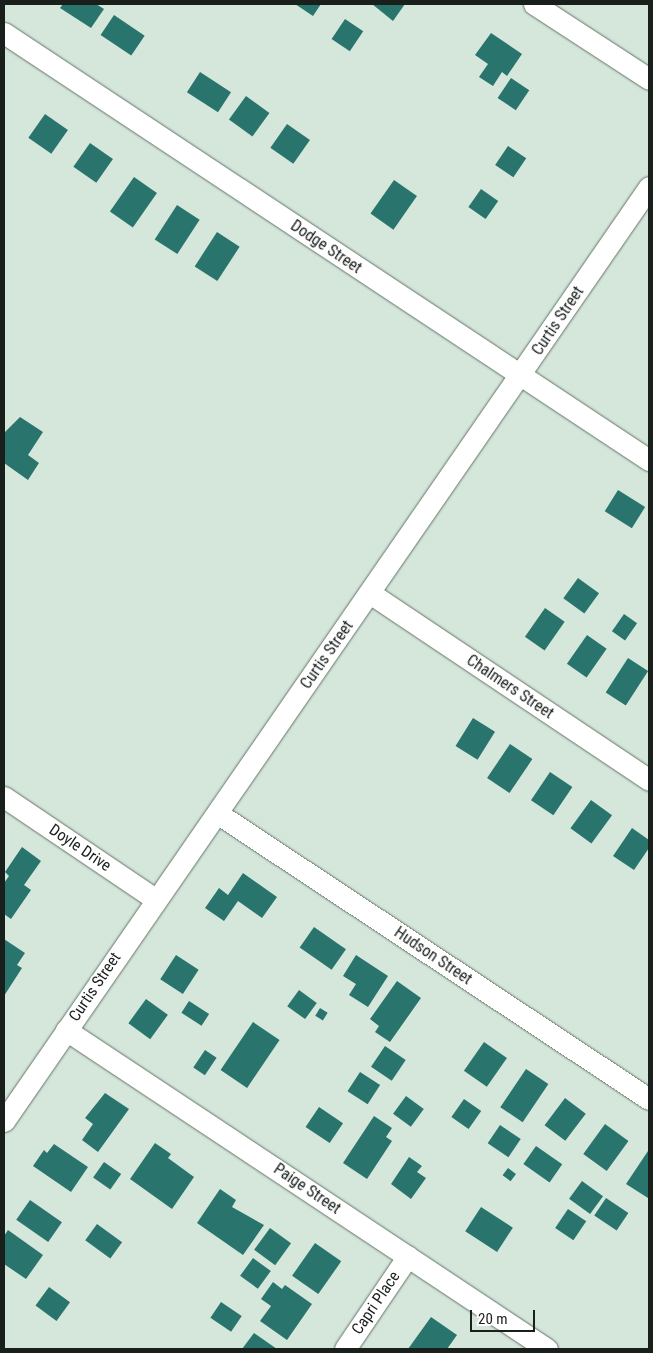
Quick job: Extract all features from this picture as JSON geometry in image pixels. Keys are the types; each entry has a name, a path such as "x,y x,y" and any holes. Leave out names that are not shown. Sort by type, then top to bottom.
{"street":[{"path":"534,4 649,80"},
{"name":"Dodge Street","path":"4,33 649,460"},
{"name":"Curtis Street","path":"4,1121 155,899 370,593 649,186"},
{"name":"Chalmers Street","path":"370,593 649,780"},
{"name":"Doyle Drive","path":"4,797 155,899"},
{"name":"Hudson Street","path":"217,813 649,1099"},
{"name":"Paige Street","path":"66,1030 547,1349"},
{"name":"Capri Place","path":"345,1349 408,1256"}],"building":[{"path":"63,4 96,4 104,9 91,28 60,8"},
{"path":"295,4 321,4 313,16"},
{"path":"372,4 405,4 393,21"},
{"path":"114,15 145,36 131,56 101,35"},
{"path":"345,19 363,31 350,51 332,39"},
{"path":"491,33 522,54 507,76 502,72 493,86 479,77 488,64 475,55"},
{"path":"200,72 231,92 218,112 187,92"},
{"path":"511,78 529,90 516,110 498,98"},
{"path":"246,96 269,113 252,137 229,119"},
{"path":"45,114 68,130 51,154 28,138"},
{"path":"287,124 310,140 293,164 270,148"},
{"path":"90,143 113,159 96,183 73,167"},
{"path":"508,146 526,158 513,177 495,165"},
{"path":"134,177 157,193 133,227 110,211"},
{"path":"394,180 417,196 393,230 370,214"},
{"path":"481,189 498,201 486,219 468,207"},
{"path":"177,205 200,220 177,254 155,239"},
{"path":"217,232 240,247 217,281 195,266"},
{"path":"20,417 43,432 28,455 39,463 28,480 4,463 4,433"},
{"path":"618,490 645,507 632,528 605,511"},
{"path":"578,578 599,593 584,614 563,598"},
{"path":"545,608 565,622 545,650 525,637"},
{"path":"624,614 637,623 625,640 612,631"},
{"path":"587,635 607,649 587,677 567,664"},
{"path":"628,658 648,671 626,705 606,692"},
{"path":"473,718 495,732 478,760 456,746"},
{"path":"510,744 532,759 509,793 487,778"},
{"path":"550,772 572,787 553,815 531,800"},
{"path":"591,800 612,815 591,844 570,828"},
{"path":"632,828 649,840 649,848 634,870 613,856"},
{"path":"22,847 41,861 24,885 31,890 11,919 4,914 4,883 9,876 5,872"},
{"path":"243,873 277,897 262,918 238,901 224,921 205,908 219,888 228,895"},
{"path":"314,927 346,949 332,970 300,947"},
{"path":"4,939 25,953 17,965 22,968 4,996"},
{"path":"176,955 199,970 183,994 160,979"},
{"path":"356,955 388,976 368,1007 349,995 356,984 343,976"},
{"path":"397,981 421,998 390,1042 375,1032 379,1026 370,1019"},
{"path":"299,990 317,1003 305,1019 287,1006"},
{"path":"146,999 168,1015 150,1039 128,1023"},
{"path":"189,1001 209,1014 202,1026 181,1013"},
{"path":"320,1008 328,1013 323,1020 315,1016"},
{"path":"253,1022 280,1040 247,1088 221,1070"},
{"path":"484,1042 507,1058 487,1087 464,1071"},
{"path":"385,1046 406,1060 392,1081 371,1067"},
{"path":"205,1050 217,1058 205,1075 193,1067"},
{"path":"526,1069 548,1084 523,1122 500,1107"},
{"path":"360,1072 380,1085 368,1104 347,1091"},
{"path":"105,1093 129,1109 98,1152 82,1140 93,1124 85,1118"},
{"path":"406,1096 424,1109 411,1127 393,1114"},
{"path":"565,1098 586,1114 565,1141 545,1125"},
{"path":"464,1099 481,1111 469,1129 451,1117"},
{"path":"319,1107 343,1123 330,1143 306,1127"},
{"path":"374,1116 392,1128 386,1137 392,1141 367,1179 343,1163"},
{"path":"605,1124 628,1141 607,1171 583,1154"},
{"path":"500,1125 521,1139 508,1157 488,1143"},
{"path":"155,1143 171,1154 168,1158 194,1177 172,1209 130,1179"},
{"path":"54,1144 88,1167 71,1192 33,1166 44,1150 47,1153"},
{"path":"536,1146 562,1164 550,1182 523,1164"},
{"path":"649,1152 648,1198 626,1184"},
{"path":"409,1157 422,1166 417,1172 426,1178 411,1199 391,1184"},
{"path":"104,1162 121,1174 110,1190 93,1178"},
{"path":"508,1168 516,1174 511,1181 503,1175"},
{"path":"582,1181 603,1196 590,1214 569,1199"},
{"path":"220,1189 236,1200 232,1207 264,1225 243,1255 197,1223"},
{"path":"606,1198 628,1213 617,1231 594,1215"},
{"path":"30,1200 62,1222 48,1242 16,1220"},
{"path":"481,1207 513,1228 497,1252 465,1231"},
{"path":"568,1209 586,1221 573,1240 555,1228"},
{"path":"97,1224 122,1242 110,1258 85,1240"},
{"path":"270,1228 291,1243 275,1265 254,1250"},
{"path":"8,1230 43,1255 26,1279 4,1264 4,1236"},
{"path":"315,1243 341,1261 318,1294 292,1276"},
{"path":"253,1258 271,1271 258,1289 240,1276"},
{"path":"273,1282 282,1289 285,1285 312,1304 287,1340 260,1321 271,1306 261,1299"},
{"path":"49,1287 70,1302 57,1321 35,1306"},
{"path":"221,1302 242,1316 231,1332 210,1318"},
{"path":"431,1317 457,1335 447,1349 408,1349"},
{"path":"254,1333 277,1349 242,1349"}]}
